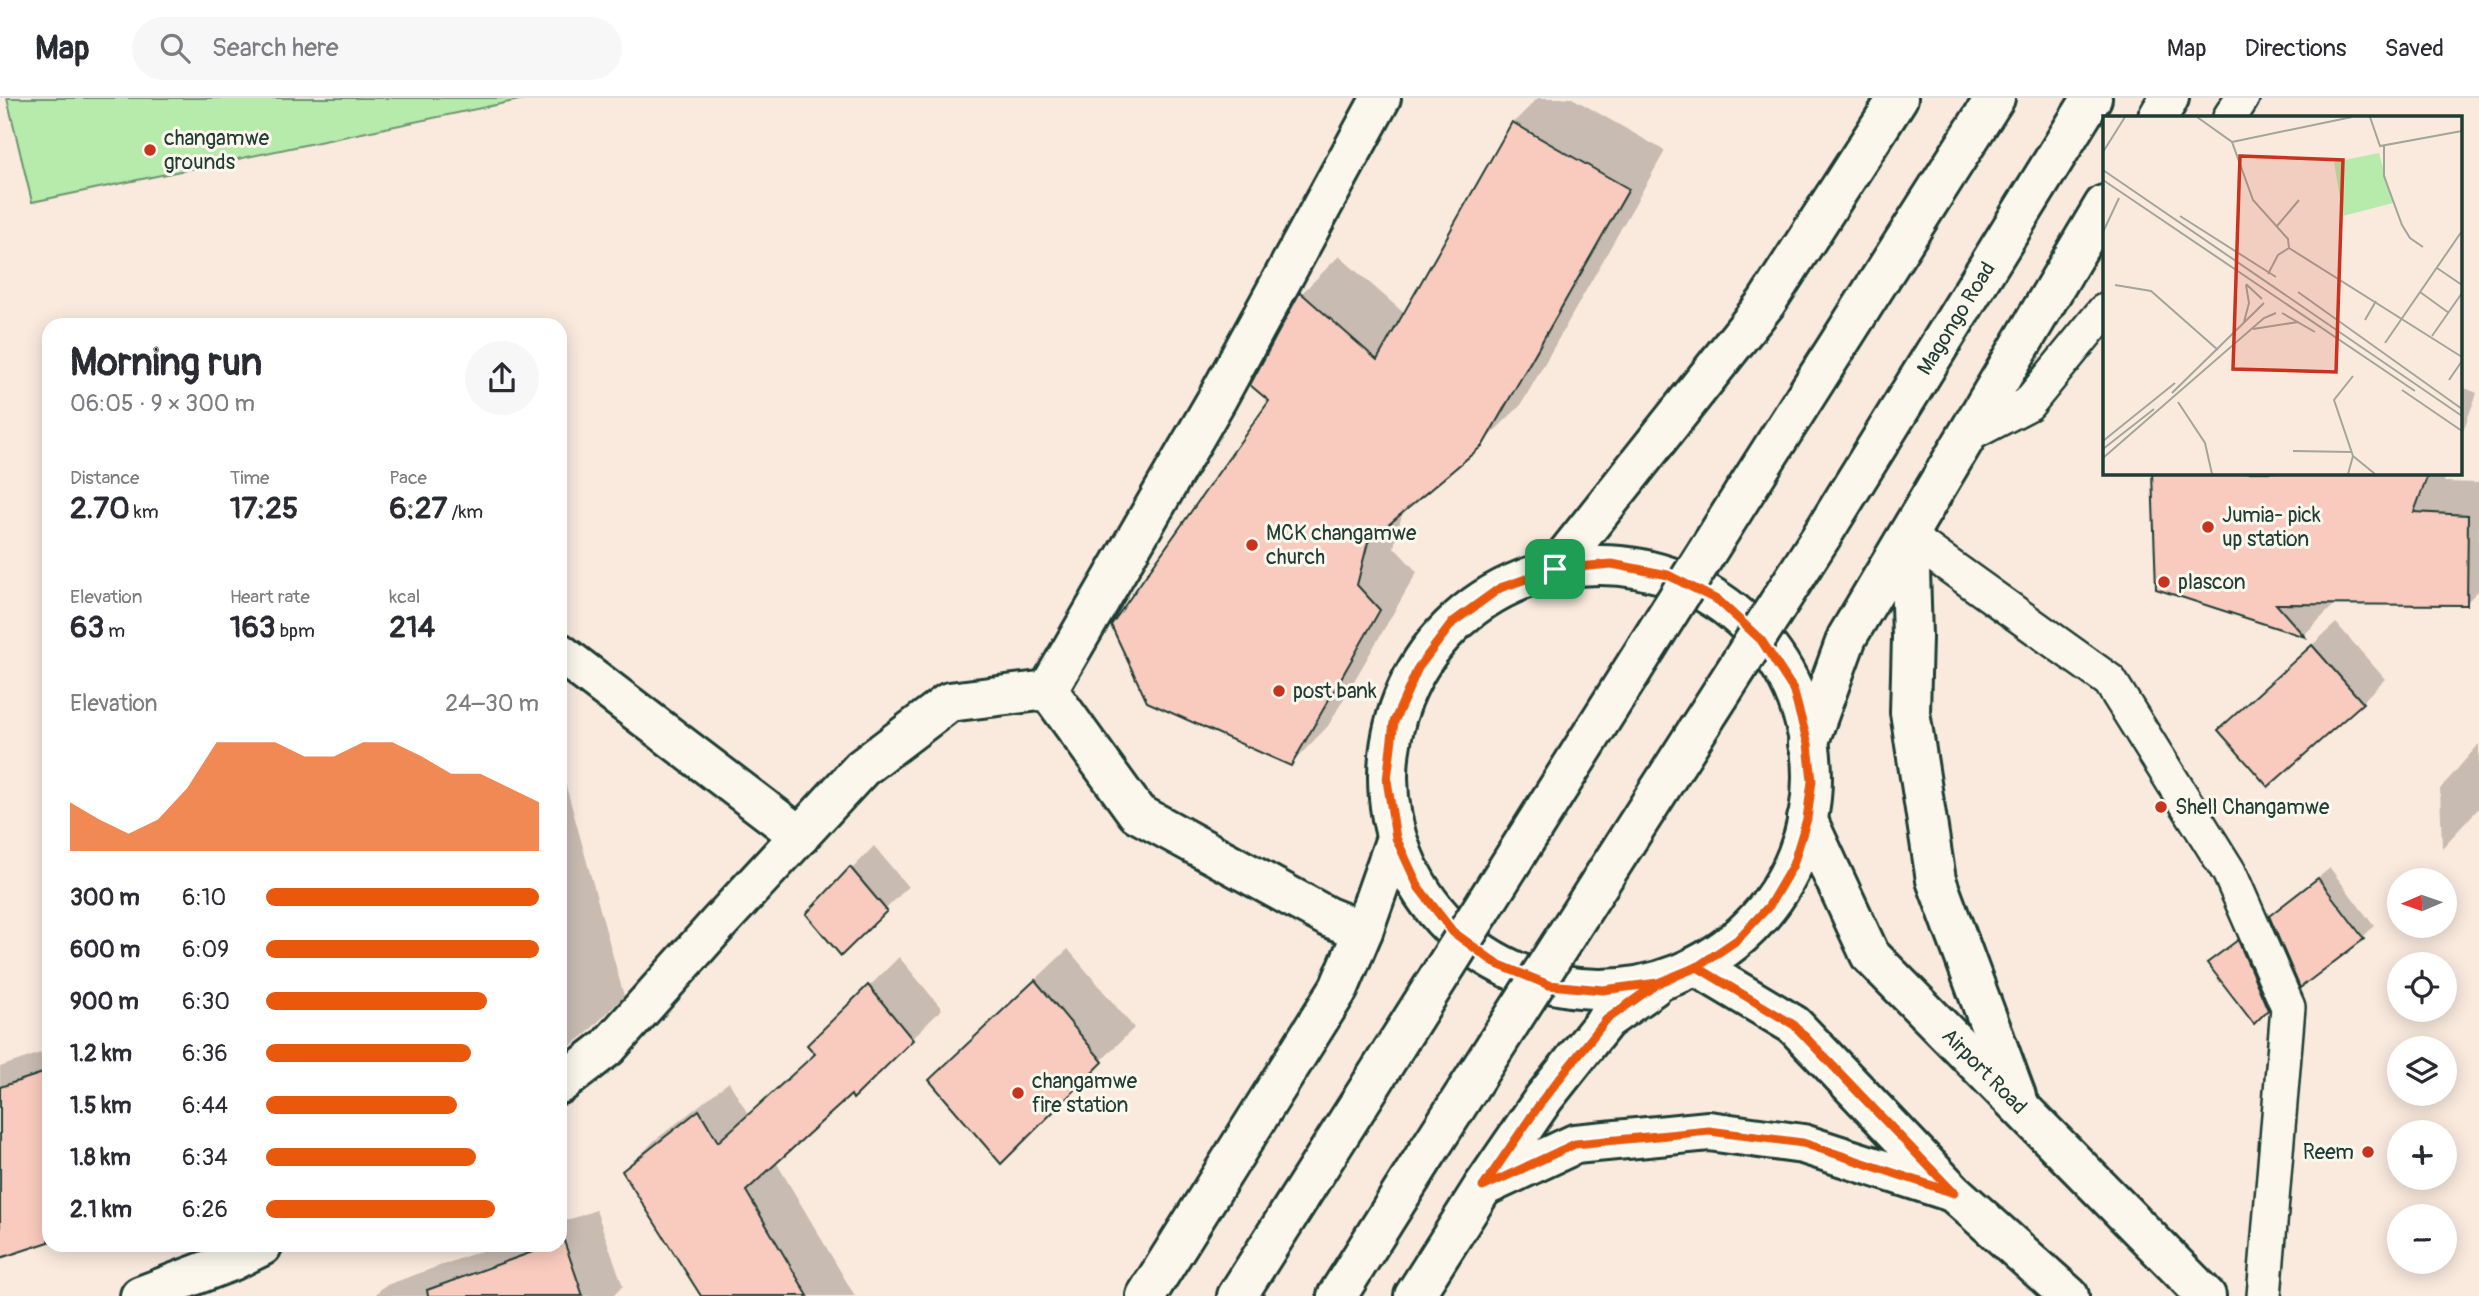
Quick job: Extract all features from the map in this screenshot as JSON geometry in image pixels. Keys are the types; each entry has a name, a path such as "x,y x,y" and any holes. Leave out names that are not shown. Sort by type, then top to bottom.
{"main road":[{"path":"1048,690 1217,399 1381,98"},
{"path":"1555,569 1766,303 1898,98"},
{"path":"1237,1296 1995,98"},
{"name":"Magongo Road","path":"1337,1296 1821,537 2092,98"},
{"path":"2159,116 2169,98"},
{"path":"1808,744 1847,637 2103,208"},
{"path":"1909,537 1912,637 1910,712 1936,880 2020,1108"},
{"path":"1415,1296 1483,1187 1544,1098 1606,1020 1658,983 1697,967 1737,940 1769,906 1793,865 1807,819 1812,781 1808,744 1793,689 1761,640 1719,601 1668,575 1612,564 1555,569 1500,588 1453,622 1418,668 1394,722 1387,780 1396,838 1419,888 1453,932 1497,964 1549,985 1603,990 1658,983"},
{"path":"567,658 800,836"},
{"path":"567,1079 608,1047 862,768 949,702 1048,690"},
{"path":"1048,690 1137,813 1328,917 1363,931"},
{"name":"Airport Road","path":"1807,819 1871,955 2206,1296"},
{"path":"1146,1296 1339,988 1363,931 1396,838"},
{"path":"1697,967 1794,1025 1954,1193 2069,1296"},
{"path":"1483,1187 1575,1144 1709,1131 1803,1143 1954,1193"},
{"path":"140,1296 250,1252"}],"lane":[{"path":"2231,116 2242,98"},
{"path":"1965,437 2028,404 2103,313"},
{"path":"1909,537 2110,681 2229,872 2288,1007 2264,1296"}],"green space":[{"name":"changamwe grounds","path":"7,98 529,98 32,202"}],"building":[{"path":"1512,122 1629,189 1483,445 1368,542 1357,585 1380,610 1291,766 1147,702 1111,625 1269,401 1250,385 1300,292 1377,360"},
{"path":"2152,474 2428,474 2414,512 2468,515 2467,605 2276,604 2305,637 2156,589"},
{"path":"2312,645 2363,703 2268,787 2218,730"},
{"path":"850,867 887,911 841,956 806,914"},
{"path":"2318,878 2364,939 2300,988 2269,916"},
{"path":"2238,940 2268,1010 2254,1024 2207,963"},
{"path":"1035,980 1103,1062 1001,1164 929,1080"},
{"path":"868,985 913,1040 853,1099 851,1095 746,1191 808,1296 701,1296 622,1171 699,1110 718,1142 815,1054 807,1045"},
{"path":"42,1073 42,1244 0,1258 0,1087"},
{"path":"567,1250 583,1296 428,1296 427,1290 532,1252 567,1252"}],"place":[{"name":"changamwe grounds","path":"150,150"},
{"name":"Jumia- pick up station","path":"2208,527"},
{"name":"MCK changamwe church","path":"1252,545"},
{"name":"plascon","path":"2164,582"},
{"name":"post bank","path":"1279,691"},
{"name":"Shell Changamwe","path":"2161,807"},
{"name":"changamwe fire station","path":"1018,1093"},
{"name":"Reem","path":"2368,1152"}],"route":[{"path":"1555,569 1500,588 1453,622 1418,668 1394,722 1387,780 1396,838 1419,888 1453,932 1497,964 1549,985 1603,990 1658,983 1697,967 1794,1025 1954,1193 1803,1143 1709,1131 1575,1144 1483,1187 1544,1098 1606,1020 1658,983 1697,967 1737,940 1769,906 1793,865 1807,819 1812,781 1808,744 1793,689 1761,640 1719,601 1668,575 1612,564 1555,569"}]}
